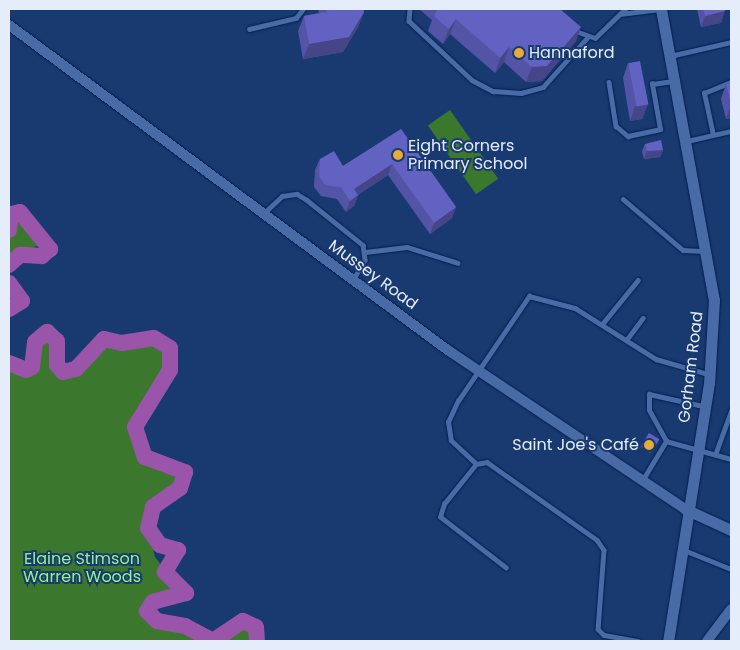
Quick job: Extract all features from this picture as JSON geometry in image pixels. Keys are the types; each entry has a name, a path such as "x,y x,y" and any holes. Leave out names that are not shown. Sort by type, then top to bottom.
{"main road":[{"name":"Gorham Road","path":"659,9 675,80 708,250 714,308 710,374 686,509 668,641"},
{"name":"Mussey Road","path":"686,509 731,530"}],"street":[{"name":"Mussey Road","path":"9,25 262,215 480,372 642,482 686,509"},
{"path":"703,641 709,638 731,609"}],"lane":[{"path":"249,29 296,18 303,9"},
{"path":"410,9 409,20 472,80 493,91 521,93 542,87 587,38"},
{"path":"569,25 587,38 598,37 625,9"},
{"path":"620,14 659,9"},
{"path":"670,56 731,42"},
{"path":"609,82 616,126 628,136 660,129 652,84 675,80"},
{"path":"713,135 704,93 731,82"},
{"path":"687,141 731,131"},
{"path":"262,215 279,197 297,194 353,234 365,252"},
{"path":"623,199 683,250 708,250"},
{"path":"365,252 407,247 458,262"},
{"path":"353,280 365,252"},
{"path":"602,324 638,280"},
{"path":"476,464 451,441 448,422 458,401 480,372 529,296 575,308 627,338 656,359 710,374"},
{"path":"627,338 643,318"},
{"path":"705,406 681,397 649,394 649,410 666,441 716,452 731,459"},
{"path":"716,452 731,411"},
{"path":"642,482 666,441"},
{"path":"506,568 440,517 444,504 476,464 487,462 600,543 598,629 604,635 638,641"},
{"path":"680,550 731,569"}],"green space":[{"path":"450,110 498,179 476,194 428,125"},
{"path":"15,219 42,243 9,261 9,234"},
{"name":"Elaine Stimson Warren Woods","path":"52,337 58,369 65,377 82,371 101,348 157,344 167,352 167,368 132,430 136,448 147,460 182,473 180,483 152,509 147,526 155,557 180,591 152,603 149,619 162,628 185,629 204,641 9,641 9,368 31,373 43,341"},
{"path":"250,627 253,641 224,641 239,628"}],"building":[{"path":"326,9 363,9 364,12 349,37 309,44 304,16 327,12"},
{"name":"Hannaford","path":"438,9 560,9 581,27 547,66 532,67 509,47 500,58 456,19 449,29 434,16"},
{"path":"703,9 725,9 725,11 705,16"},
{"path":"640,61 648,104 637,106 628,63"},
{"path":"731,83 731,104 726,84"},
{"path":"401,129 456,207 434,223 392,164 354,189 358,195 350,201 341,187 325,185 319,176 320,159 334,151 343,166"},
{"path":"661,140 663,150 647,151 645,144"},
{"name":"Saint Joe's Café","path":"649,433 659,439 653,449 643,443"}],"waterway":[{"path":"9,230 11,214 20,212 50,249 42,256 20,255 9,265"},
{"path":"9,283 22,301 9,309"},
{"path":"9,363 26,370 32,367 35,342 47,332 57,341 57,365 63,372 76,369 104,339 122,343 154,338 170,348 170,370 135,427 145,457 185,472 180,488 153,507 148,528 160,545 178,550 165,572 186,593 153,602 147,611 157,621 185,626 213,641"},
{"path":"213,641 243,621 256,627 257,641"}],"place":[{"name":"Hannaford","path":"519,53"},
{"name":"Eight Corners Primary School","path":"398,155"},
{"name":"Saint Joe's Café","path":"649,445"}]}
